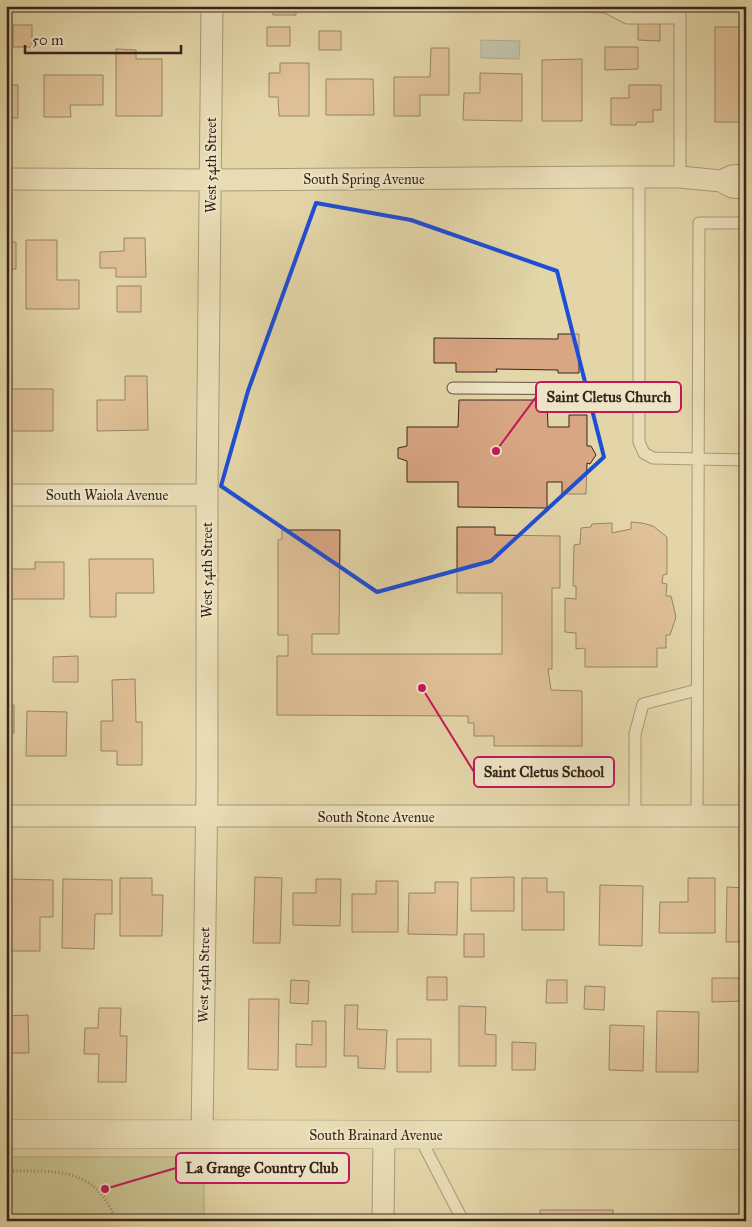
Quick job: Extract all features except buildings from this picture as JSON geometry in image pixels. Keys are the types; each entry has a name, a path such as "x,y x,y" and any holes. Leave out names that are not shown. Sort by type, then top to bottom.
{"street":[{"name":"West 54th Street","path":"202,1135 212,6"},
{"name":"South Spring Avenue","path":"722,181 732,176 746,176"},
{"name":"South Spring Avenue","path":"6,179 211,180 680,177 722,181 732,188 746,188"},
{"name":"South Waiola Avenue","path":"6,495 207,495"},
{"name":"South Stone Avenue","path":"6,816 746,816"},
{"name":"South Brainard Avenue","path":"6,1134 746,1135"},
{"path":"383,1221 384,1135"}],"lane":[{"path":"574,6 606,7 627,18 680,12 680,177"},
{"path":"639,177 638,442 644,453 652,458 746,460"},
{"path":"696,817 699,223 746,224"},
{"path":"453,388 639,389"},
{"path":"636,816 635,734 643,704 698,690"},
{"path":"418,1135 463,1221"}],"path":[{"path":"6,1171 61,1172 86,1180 100,1191 112,1210 116,1221"}],"highlighted area":[{"path":"316,203 411,220 557,271 604,457 491,561 377,592 221,486 248,391"}],"green space":[{"path":"6,1157 204,1157 204,1221 6,1221"}],"water":[{"path":"481,40 520,41 519,59 481,58"}],"place":[{"name":"Saint Cletus Church","path":"496,451"},
{"name":"Saint Cletus School","path":"422,688"},
{"name":"La Grange Country Club","path":"105,1189"}]}
